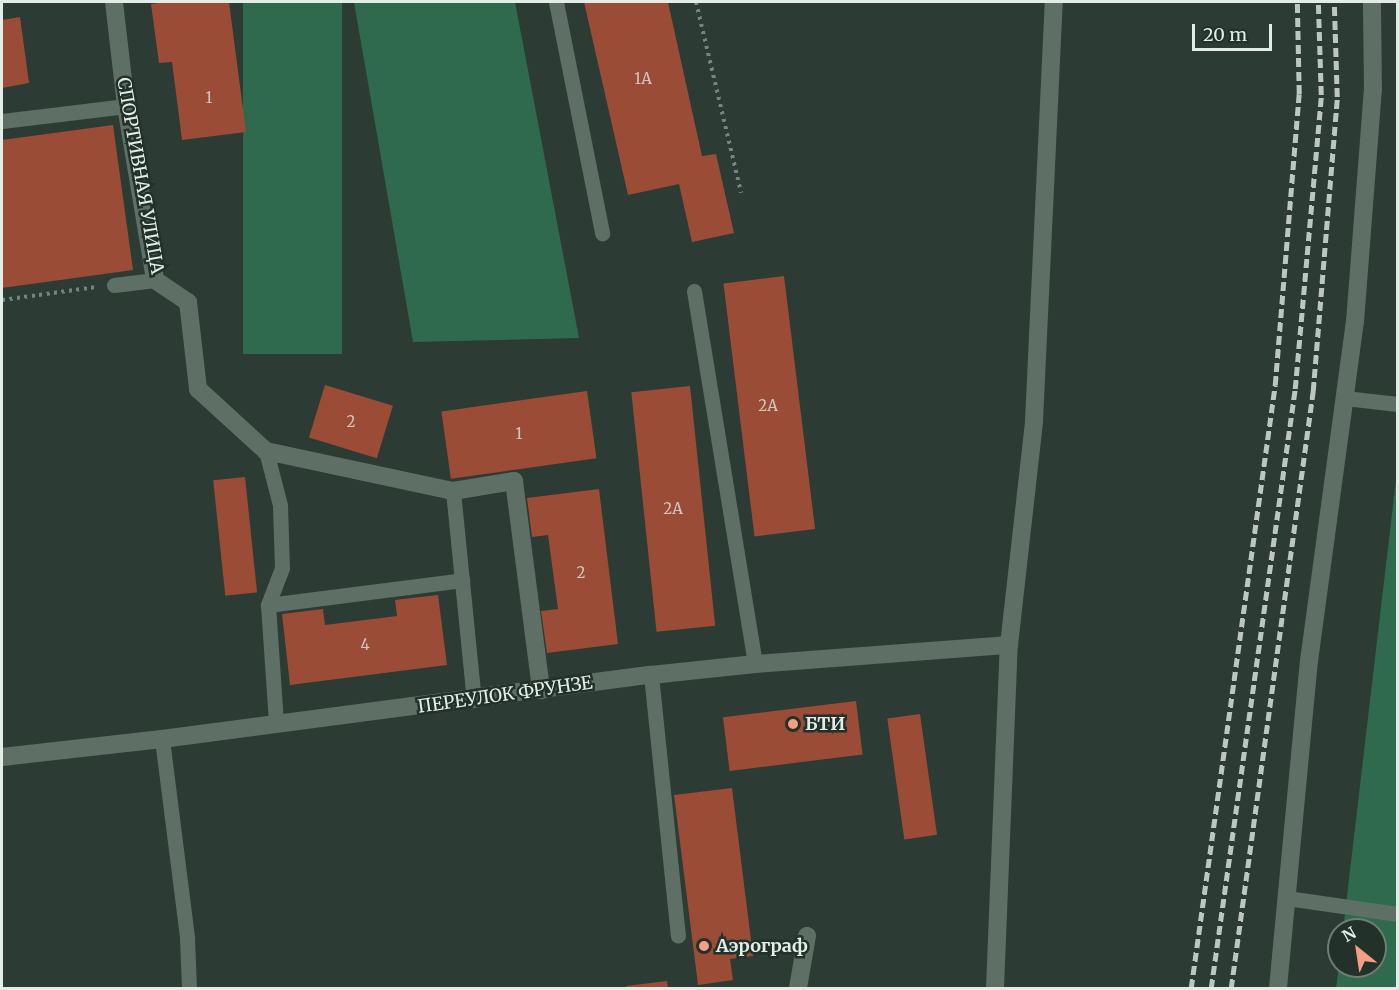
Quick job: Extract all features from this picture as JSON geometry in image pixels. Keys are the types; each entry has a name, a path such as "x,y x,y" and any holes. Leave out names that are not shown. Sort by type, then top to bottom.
{"street":[{"name":"СПОРТИВНАЯ УЛИЦА","path":"114,2 126,106 155,280 188,302 198,389 266,451"},
{"path":"995,988 1009,645 1034,421 1054,2"},
{"path":"1278,988 1309,661 1355,322 1373,90 1372,2"},
{"path":"266,451 453,491 514,481 541,690"},
{"name":"ПЕРЕУЛОК ФРУНЗЕ","path":"2,757 474,700 651,675 755,664 1009,645"},
{"path":"798,988 807,936"}],"lane":[{"path":"555,2 602,233"},
{"path":"2,121 126,106"},
{"path":"114,285 155,280"},
{"path":"694,291 755,664"},
{"path":"1345,398 1398,404"},
{"path":"266,451 280,505 282,568 268,605 276,723"},
{"path":"453,491 474,700"},
{"path":"268,605 462,580"},
{"path":"651,675 678,936"},
{"path":"162,739 187,938 189,988"},
{"path":"1287,898 1398,914"}],"path":[{"path":"696,2 741,193"},
{"path":"2,300 114,285"}],"green space":[{"path":"243,2 342,2 342,354 243,354"},
{"path":"354,2 515,2 579,338 413,342"},
{"path":"1397,471 1397,988 1336,988 1337,978 1387,978 1387,918 1344,918"}],"building":[{"path":"229,2 246,132 182,140 172,62 159,63 151,4"},
{"path":"584,2 668,2 702,156 716,154 734,233 692,242 679,184 628,195"},
{"path":"20,17 29,83 2,88 2,20"},
{"path":"113,125 133,270 2,288 2,140"},
{"path":"784,276 815,529 755,537 723,283"},
{"path":"325,385 393,406 377,458 309,438"},
{"path":"690,386 715,626 657,632 631,392"},
{"path":"587,391 596,458 451,479 441,411"},
{"path":"245,477 257,592 225,596 213,480"},
{"path":"599,489 618,644 547,653 541,611 558,609 548,535 532,537 527,498"},
{"path":"438,595 447,665 290,685 282,614 323,609 325,625 397,616 395,600"},
{"path":"856,701 863,755 730,771 723,717"},
{"path":"920,714 937,835 904,839 887,719"},
{"path":"732,788 753,956 730,959 733,980 698,985 674,795"},
{"path":"667,981 668,988 627,988 626,986"}],"railway":[{"path":"1191,988 1275,385 1299,94 1297,2"},
{"path":"1211,988 1295,389 1321,95 1318,2"},
{"path":"1231,988 1313,391 1337,97 1334,2"}],"place":[{"name":"БТИ","path":"793,724"},
{"name":"Аэрограф","path":"704,946"}]}
